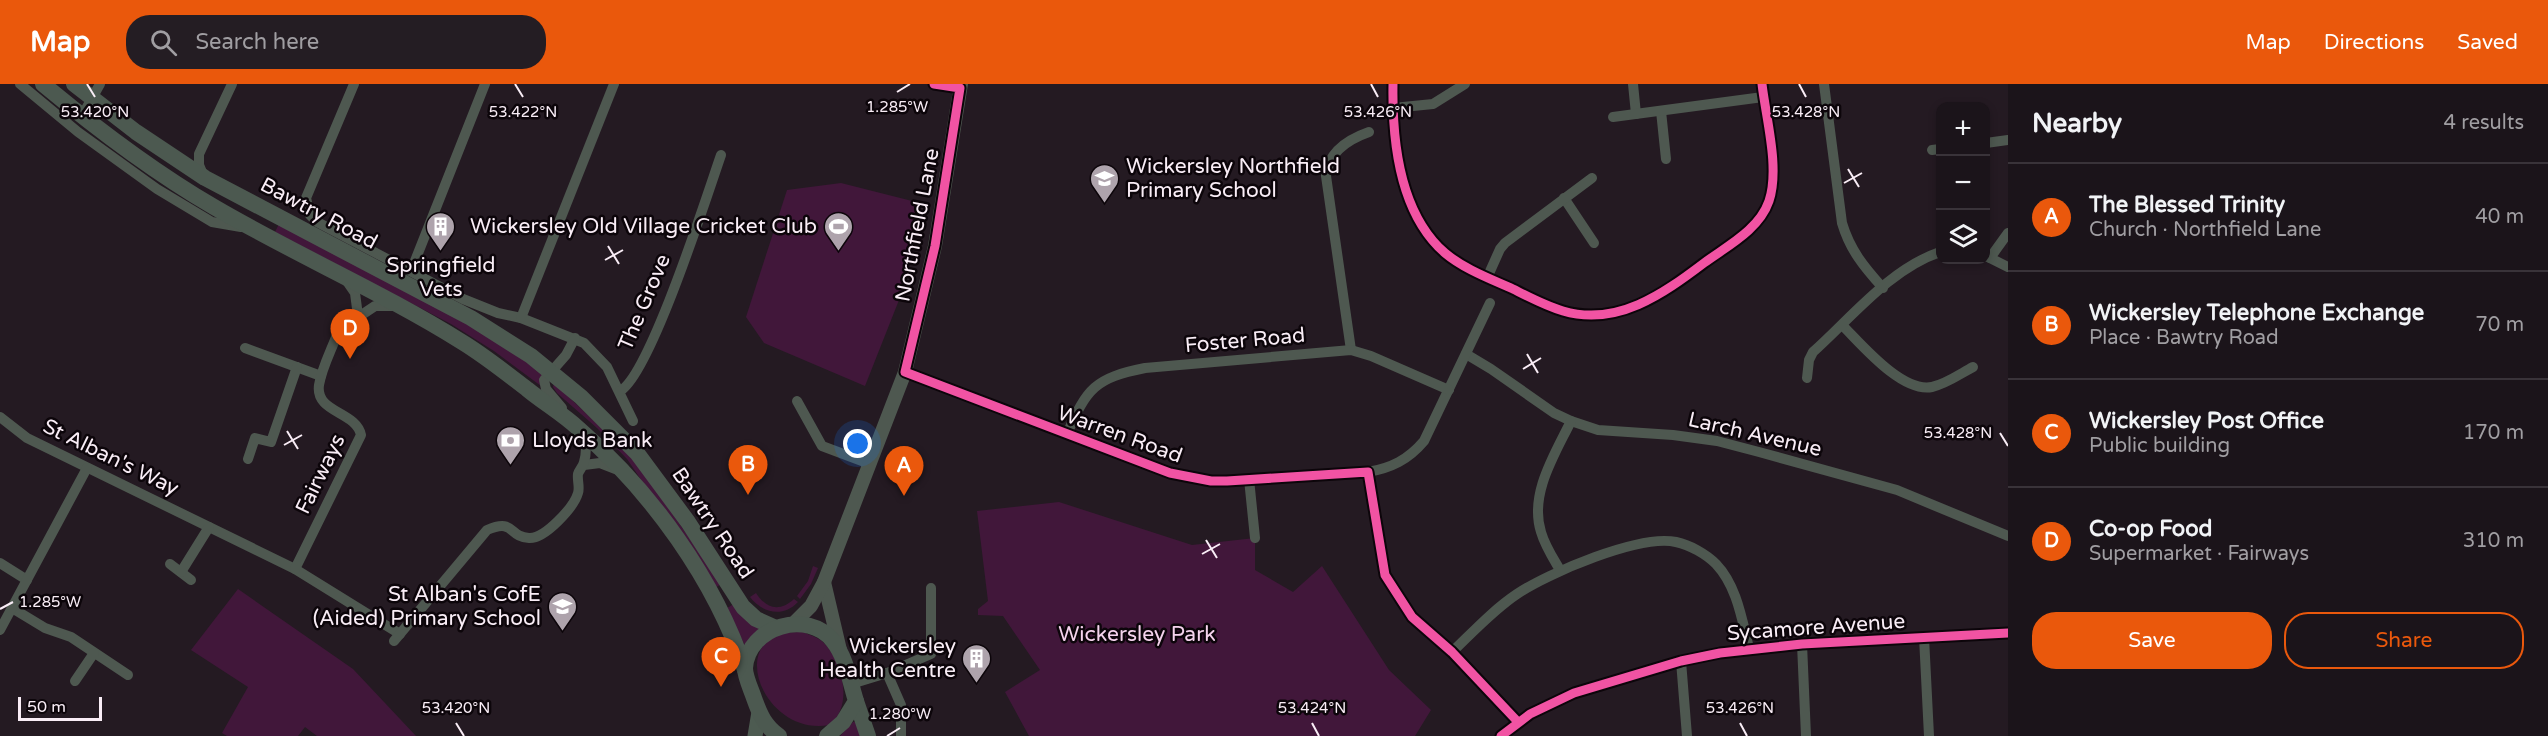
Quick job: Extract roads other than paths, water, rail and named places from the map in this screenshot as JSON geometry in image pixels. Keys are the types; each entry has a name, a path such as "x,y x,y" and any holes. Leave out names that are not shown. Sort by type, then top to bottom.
{"main road":[{"name":"Bawtry Road","path":"74,84 167,154 205,178 471,318 505,338 550,371 614,428 651,471 688,522 743,607 756,619 776,628"},
{"name":"Bawtry Road","path":"53,87 82,116 170,179 465,344 580,430 621,471 692,560 722,613 759,712"},
{"path":"745,670 756,644 776,628 793,624 816,627 833,640 841,652 868,736"},
{"path":"827,736 843,722 856,701"},
{"path":"755,736 759,712"},
{"path":"759,712 769,728 779,736"}],"street":[{"name":"Bawtry Road","path":"20,84 128,170 196,214 212,222 254,228"},
{"path":"82,116 100,84"},
{"path":"205,178 201,172 199,160 203,146 214,127 232,84"},
{"name":"Bawtry Road","path":"354,84 306,198 310,215 317,222 490,310 521,318 575,338 595,352 607,367 633,422"},
{"path":"411,271 485,84"},
{"path":"521,318 614,84"},
{"path":"934,84 961,86"},
{"path":"1393,84 1401,173 1411,203 1425,232 1447,255 1487,278 1564,312 1589,315 1616,314 1653,298 1753,227 1763,214 1772,184 1773,168 1762,84"},
{"path":"1394,108 1433,104 1465,84"},
{"path":"1633,84 1636,114"},
{"path":"1824,84 1842,223 1853,252 1883,288"},
{"name":"Northfield Lane","path":"793,624 811,606 824,582 905,372 935,246 961,86"},
{"path":"1613,117 1763,98"},
{"path":"1661,111 1666,159"},
{"path":"1351,350 1326,169 1335,154 1354,137 1370,132"},
{"path":"1990,142 2008,140"},
{"path":"167,154 183,156 203,146"},
{"name":"The Grove","path":"620,391 631,382 665,314 721,155"},
{"path":"1487,278 1505,243 1592,178"},
{"path":"1564,198 1594,243"},
{"path":"1990,254 2008,234"},
{"path":"1807,378 1810,355 1883,288 1912,265 1936,254"},
{"path":"1990,257 2008,267"},
{"path":"342,275 355,293 358,316"},
{"name":"Warren Road","path":"905,372 1170,473 1210,481 1368,472 1385,469 1416,451 1429,433 1490,303"},
{"path":"245,348 321,376 338,333 358,316 375,306 400,307"},
{"path":"1843,326 1882,364 1908,384 1929,387 1973,367"},
{"path":"550,371 566,355 575,338"},
{"name":"Foster Road","path":"1066,434 1084,399 1101,382 1117,374 1145,368 1351,350 1371,356 1449,390"},
{"name":"Larch Avenue","path":"1466,354 1554,413 1571,421 1598,429 1717,441 1759,452 1897,490 2008,536"},
{"path":"566,355 564,371 567,385"},
{"path":"248,459 255,438 272,442 297,367"},
{"name":"Bawtry Road","path":"550,371 544,380 546,389 580,430"},
{"name":"Fairways","path":"295,569 361,435 355,420 328,406 322,400 319,387 321,376"},
{"path":"797,401 822,446 870,464"},
{"name":"St Alban's Way","path":"0,417 27,438 295,569 397,638 487,530 500,525 507,526 521,536 529,538 539,537 549,531 579,492 578,474 584,465"},
{"path":"1560,570 1541,532 1538,502 1552,462 1571,421"},
{"path":"580,430 586,444 584,465 600,463 621,471"},
{"path":"0,630 87,468"},
{"path":"1368,472 1385,575 1412,617 1452,652 1518,722"},
{"path":"1249,479 1255,538"},
{"path":"181,572 209,526"},
{"path":"1452,652 1498,607 1518,593 1560,570 1593,557 1650,542 1675,542 1690,547 1716,564 1730,586 1739,608 1749,648"},
{"path":"170,564 191,580"},
{"path":"3,566 27,580"},
{"path":"824,582 841,652"},
{"path":"851,684 887,673 931,654 931,588"},
{"path":"12,609 45,628 70,637 128,675"},
{"name":"Sycamore Avenue","path":"1501,736 1547,704 1574,693 1681,661 1749,648 2008,633"},
{"path":"1924,637 1929,736"},
{"path":"1802,644 1806,736"},
{"path":"75,681 94,653"},
{"path":"1681,661 1687,736"},
{"path":"887,673 901,705 901,736"}],"place":[{"name":"Wickersley Northfield Primary School","path":"1105,204"},
{"name":"Springfield Vets","path":"441,252"},
{"name":"Wickersley Old Village Cricket Club","path":"838,252"},
{"name":"Co-op Food","path":"350,359"},
{"name":"Lloyds Bank","path":"511,466"},
{"name":"Wickersley Telephone Exchange","path":"748,495"},
{"name":"The Blessed Trinity","path":"904,496"},
{"name":"St Alban's CofE (Aided) Primary School","path":"562,632"},
{"name":"Wickersley Health Centre","path":"977,684"},
{"name":"Wickersley Post Office","path":"721,687"}],"park label":[{"name":"Wickersley Park","path":"1137,634"}]}
